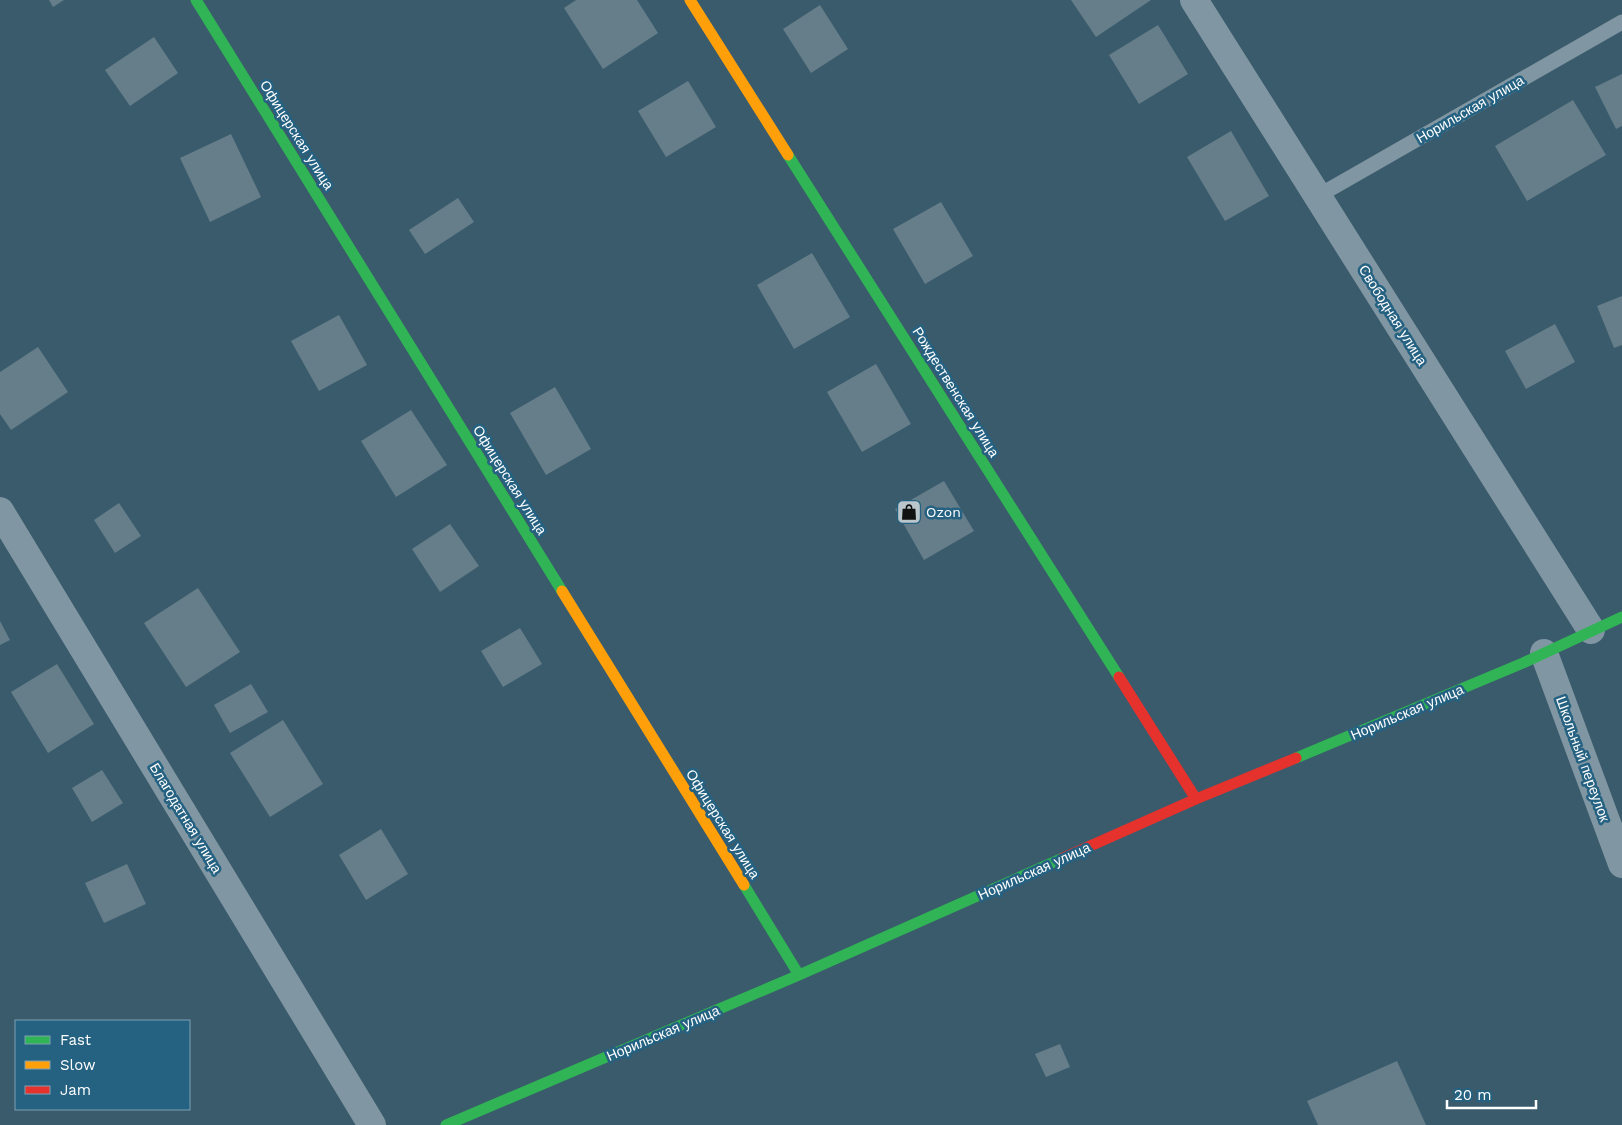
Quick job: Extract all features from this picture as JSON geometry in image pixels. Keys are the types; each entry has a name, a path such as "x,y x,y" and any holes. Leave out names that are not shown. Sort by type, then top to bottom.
{"street":[{"name":"Офицерская улица","path":"196,0 799,975"},
{"name":"Рождественская улица","path":"690,0 1196,799"},
{"name":"Свободная улица","path":"1194,0 1592,630"},
{"name":"Благодатная улица","path":"0,511 372,1125"},
{"name":"Норильская улица","path":"446,1125 799,975 1196,799 1544,653 1622,617"},
{"name":"Школьный переулок","path":"1544,653 1622,864"}],"lane":[{"name":"Норильская улица","path":"1318,196 1622,22"}],"building":[{"path":"49,0 64,0 53,7"},
{"path":"576,0 637,0 658,33 603,69 564,8"},
{"path":"1071,0 1151,0 1096,37"},
{"path":"820,5 848,49 811,73 783,29"},
{"path":"1158,25 1188,74 1139,104 1109,55"},
{"path":"154,37 178,73 130,106 105,70"},
{"path":"1622,74 1622,126 1616,129 1595,87"},
{"path":"688,81 716,127 666,157 638,111"},
{"path":"1573,100 1606,155 1527,201 1495,146"},
{"path":"1231,131 1269,196 1225,221 1187,157"},
{"path":"231,134 261,197 210,222 180,158"},
{"path":"458,198 474,222 425,254 409,230"},
{"path":"941,202 973,256 925,284 893,229"},
{"path":"812,253 850,317 794,349 757,285"},
{"path":"1622,296 1622,345 1614,348 1597,306"},
{"path":"339,315 367,365 319,391 291,341"},
{"path":"1555,324 1575,362 1526,389 1505,351"},
{"path":"38,347 68,392 11,430 0,414 0,372"},
{"path":"876,364 911,424 862,452 827,392"},
{"path":"555,387 591,449 546,475 510,413"},
{"path":"411,410 447,465 396,497 361,441"},
{"path":"944,481 974,531 924,560 895,509"},
{"path":"119,503 141,536 115,553 94,520"},
{"path":"450,524 479,566 440,592 412,549"},
{"path":"198,588 240,652 186,687 144,623"},
{"path":"0,621 10,640 0,645"},
{"path":"520,628 542,664 503,687 481,651"},
{"path":"57,664 94,724 48,753 11,692"},
{"path":"251,684 268,712 230,733 214,705"},
{"path":"283,720 323,784 270,817 230,753"},
{"path":"102,770 123,803 92,822 72,788"},
{"path":"381,829 408,874 366,900 339,855"},
{"path":"127,864 146,904 104,923 85,883"},
{"path":"1060,1044 1070,1067 1046,1077 1035,1054"},
{"path":"1397,1061 1426,1125 1318,1125 1307,1101"}],"traffic: fast":[{"path":"196,0 562,591"},
{"path":"788,155 1119,677"},
{"path":"1296,758 1523,663 1622,617"},
{"path":"446,1125 799,975 1063,858"},
{"path":"744,885 799,975"}],"traffic: slow":[{"path":"690,0 788,155"},
{"path":"562,591 744,885"}],"traffic: jam":[{"path":"1119,677 1196,799"},
{"path":"1063,858 1196,799 1296,758"}],"place":[{"name":"Ozon","path":"909,512"}]}
